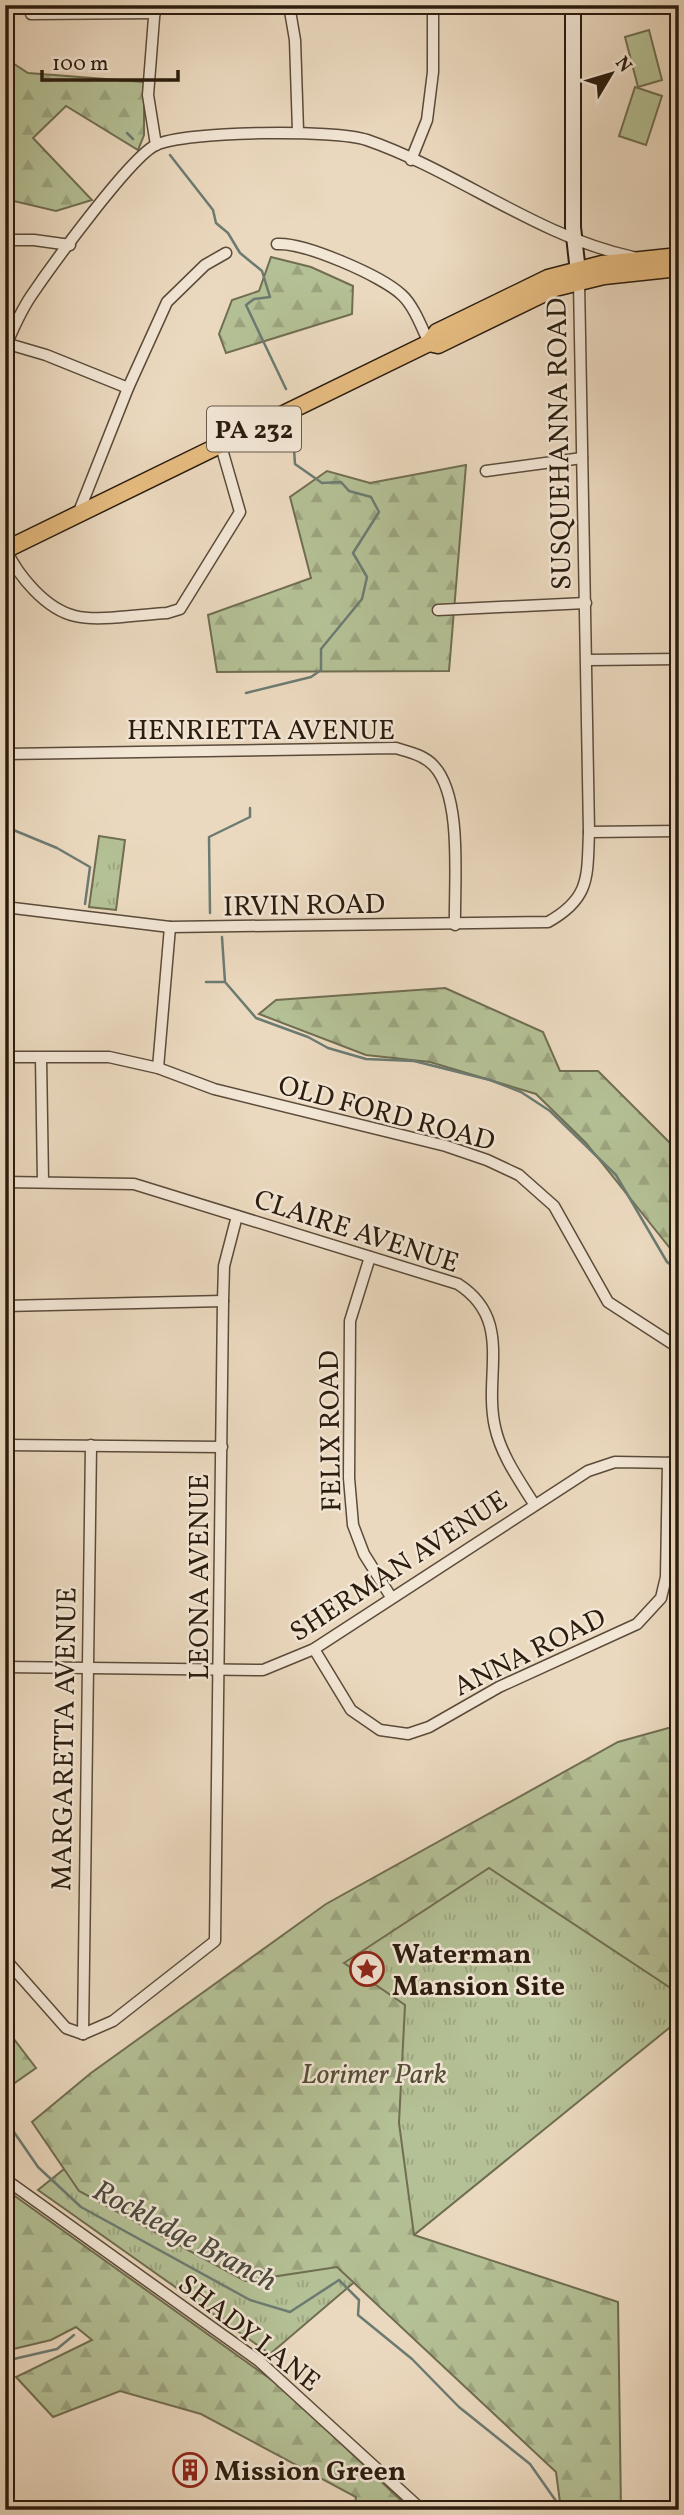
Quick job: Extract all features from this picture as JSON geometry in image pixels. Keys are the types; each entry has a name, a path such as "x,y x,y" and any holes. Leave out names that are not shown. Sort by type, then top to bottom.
{"main road":[{"name":"SUSQUEHANNA ROAD","path":"573,5 574,240 578,276"},
{"name":"PA 232","path":"5,550 429,342 438,345 578,276 643,259 679,256"},
{"name":"PA 232","path":"578,276 679,268"}],"street":[{"path":"289,5 295,40 298,131"},
{"path":"411,160 427,120 433,72 433,5"},
{"path":"31,14 155,9 148,95 156,145"},
{"path":"128,388 6,345 30,298 127,171 156,145 192,139 298,131 365,139 574,240 643,259"},
{"path":"5,240 34,240 70,245"},
{"path":"277,244 290,243 341,261 402,294 429,342"},
{"path":"78,514 128,388 167,302 205,265 226,253"},
{"name":"SUSQUEHANNA ROAD","path":"578,276 588,660 589,832 586,883"},
{"path":"5,550 19,574 39,593 75,616 167,613 180,609 189,600 240,512 221,446"},
{"path":"486,471 582,458"},
{"path":"438,610 586,603"},
{"path":"588,660 679,659"},
{"name":"HENRIETTA AVENUE","path":"5,754 396,748 419,755 433,764 446,781 452,803 454,925"},
{"path":"589,832 679,831"},
{"name":"IRVIN ROAD","path":"5,907 170,928 548,922 567,911 586,883"},
{"path":"158,1068 170,928"},
{"name":"OLD FORD ROAD","path":"5,1057 109,1057 158,1068 214,1089 446,1146 519,1175 554,1206 608,1302 679,1348"},
{"path":"41,1058 43,1182"},
{"name":"CLAIRE AVENUE","path":"5,1182 134,1185 458,1284 471,1292 485,1310 493,1334 494,1427 508,1461 534,1504"},
{"name":"LEONA AVENUE","path":"83,2034 113,2021 215,1941 221,1671 224,1266 237,1216"},
{"name":"FELIX ROAD","path":"370,1257 350,1321 349,1478 353,1525 364,1555 391,1597"},
{"path":"5,1306 223,1301"},
{"path":"5,1445 222,1447"},
{"name":"MARGARETTA AVENUE","path":"83,2034 91,1445"},
{"name":"SHERMAN AVENUE","path":"5,1667 263,1670 314,1649 588,1471 615,1462 673,1463"},
{"name":"ANNA ROAD","path":"314,1649 351,1710 380,1730 408,1734 429,1727 499,1687 637,1624 660,1598 666,1577 673,1463"},
{"path":"5,1959 66,2028 83,2034"},
{"name":"SHADY LANE","path":"5,2179 259,2361 422,2510"}],"green space":[{"path":"649,30 662,80 638,87 625,37"},
{"path":"5,58 28,73 144,82 144,135 138,150 66,106 33,138 92,200 56,211 5,199"},
{"path":"635,87 662,96 646,145 619,136"},
{"path":"271,257 311,267 353,286 352,314 226,353 219,334 232,300 259,291"},
{"path":"466,465 449,671 217,672 208,615 311,578 290,497 327,471 370,483"},
{"path":"99,836 125,840 116,910 89,907"},
{"path":"445,988 543,1032 560,1071 598,1071 679,1152 679,1254 673,1252 586,1143 536,1094 430,1062 366,1055 259,1014 276,1000"},
{"name":"Lorimer Park","path":"679,1725 679,1999 669,1987 489,1868 344,1963 405,2005 399,2123 414,2235 618,2302 621,2510 561,2510 556,2472 337,2267 245,2281 79,2191 32,2122 91,2073 326,1904 618,1742"},
{"name":"Lorimer Park","path":"679,1752 679,2020 414,2235 413,2232 270,2354 38,2190 74,2161 215,2014"},
{"path":"5,2033 10,2034 36,2068 6,2089"},
{"path":"5,2189 283,2388 411,2510 354,2510 356,2497 201,2414 120,2391 53,2417 16,2377 92,2340 76,2327 51,2340 5,2351"}],"waterway":[{"path":"127,133 133,139"},
{"path":"170,155 213,210 216,223 228,233 240,253 262,271 270,297 254,299 246,305 286,389"},
{"path":"246,693 311,677 321,670 321,649 362,599 367,577 353,553 379,512 371,497 349,491 341,482 322,483 295,464 293,434"},
{"path":"8,797 11,829 57,848 90,867 85,904"},
{"path":"210,913 209,837 250,817 250,808"},
{"path":"222,937 225,982 256,1018 308,1037 328,1048 366,1059 414,1061 490,1080 521,1092 550,1111 616,1175 667,1262 679,1271"},
{"path":"206,982 224,982"},
{"name":"Rockledge Branch","path":"5,2119 38,2167 81,2207 250,2300 290,2312 339,2280 359,2300 358,2315 412,2359 459,2407 530,2464 556,2501 551,2510"},
{"path":"5,2361 57,2349 74,2335"}],"place":[{"name":"Waterman Mansion Site","path":"367,1969"},
{"name":"Mission Green","path":"190,2470"}]}
